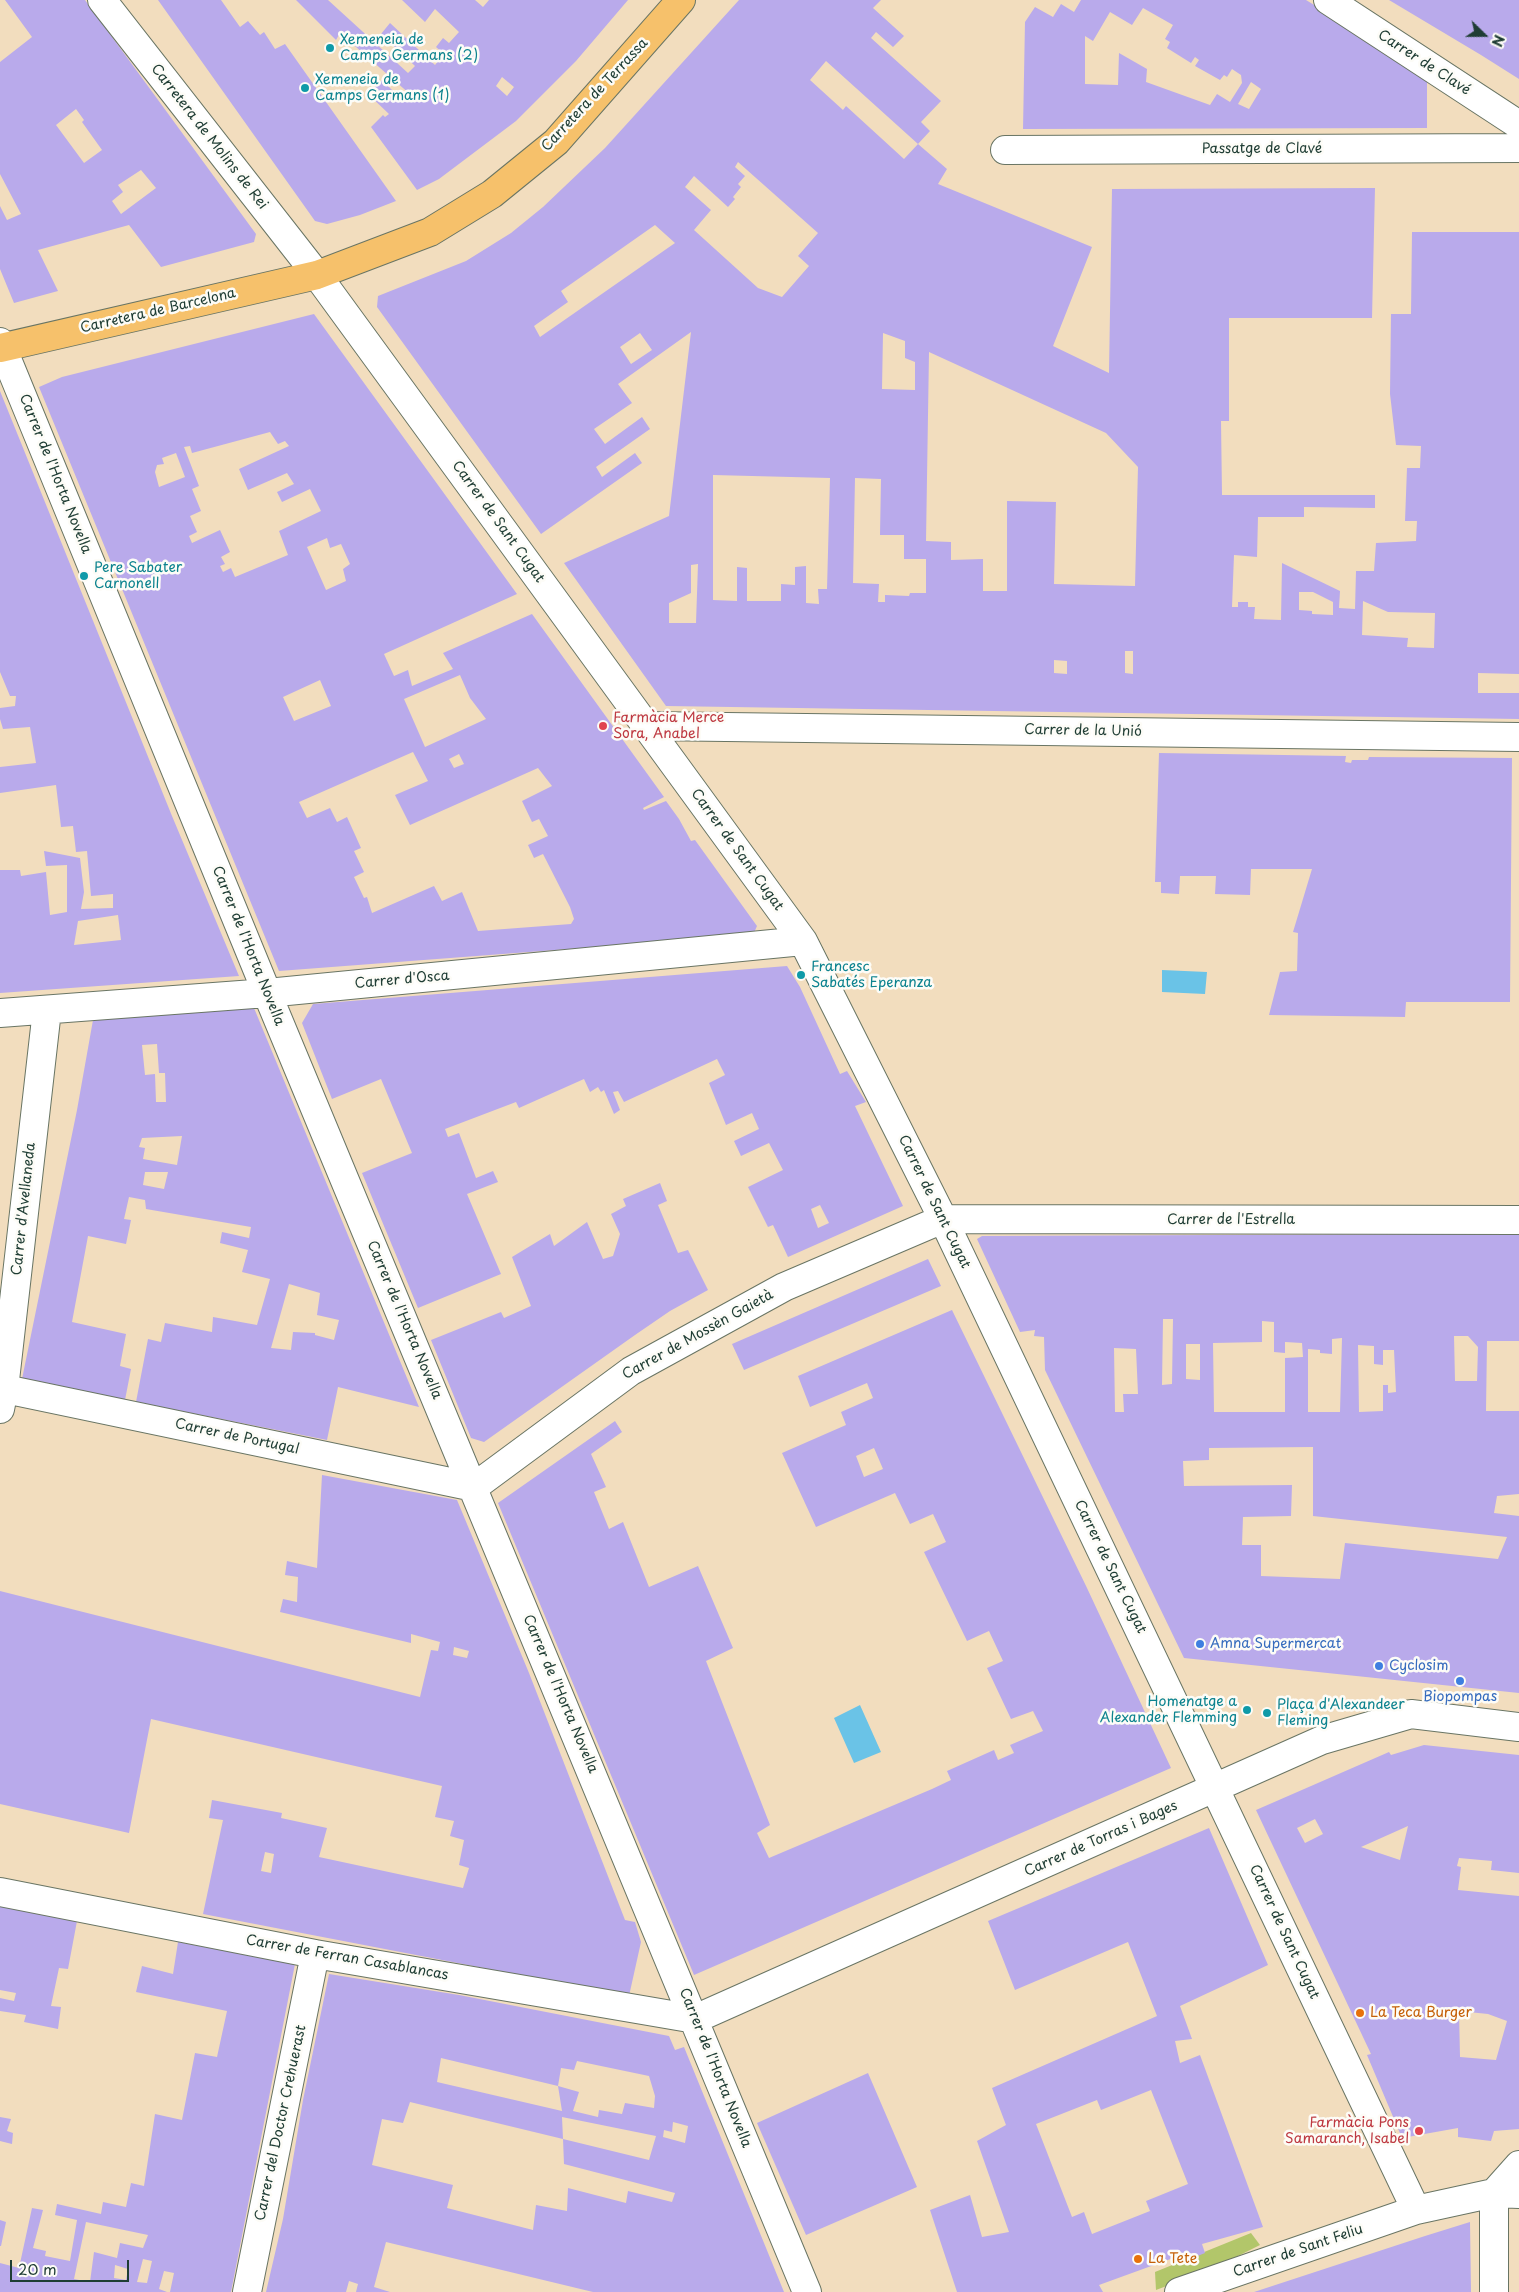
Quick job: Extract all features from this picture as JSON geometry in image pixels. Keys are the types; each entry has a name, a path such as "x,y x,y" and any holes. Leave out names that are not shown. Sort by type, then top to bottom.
{"main road":[{"name":"Carretera de Terrassa","path":"317,275 430,232 492,194 556,142 681,0"},
{"name":"Carretera de Barcelona","path":"1,345 317,275"}],"street":[{"name":"Carretera de Molins de Rei","path":"102,0 317,275"},
{"name":"Carrer de Clavé","path":"1328,0 1519,126"},
{"name":"Passatge de Clavé","path":"1005,150 1519,148"},
{"name":"Carrer de Sant Cugat","path":"317,275 803,941 943,1219 1416,2210"},
{"name":"Carrer de l'Horta Novella","path":"1,345 267,993 474,1487 807,2292"},
{"name":"Carrer de la Unió","path":"647,726 1519,737"},
{"name":"Carrer d'Osca","path":"0,1013 267,993 803,941"},
{"name":"Carrer d'Avellaneda","path":"1,1395 47,1010"},
{"name":"Carrer de l'Estrella","path":"943,1219 1519,1220"},
{"name":"Carrer de Mossèn Gaietà","path":"474,1487 631,1371 784,1287 943,1219"},
{"name":"Carrer de Portugal","path":"1,1395 474,1487"},
{"name":"Carrer de Torras i Bages","path":"695,2019 1322,1740 1411,1714 1519,1727"},
{"name":"Carrer de Ferran Casablancas","path":"0,1892 316,1954 695,2019"},
{"name":"Carrer del Doctor Crehuerast","path":"247,2292 316,1954"},
{"path":"1494,2292 1506,2194 1519,2164"},
{"name":"Carrer de Sant Feliu","path":"1179,2292 1416,2210 1506,2194"}],"green space":[{"path":"1251,2233 1260,2245 1214,2268 1156,2290 1155,2272"}],"water":[{"path":"1162,970 1207,972 1205,994 1162,992"},
{"path":"860,1705 881,1752 854,1763 834,1718"}],"building":[{"path":"5,0 85,0 256,234 254,242 161,267 129,225 38,250 58,291 14,303 0,269 0,206 7,220 21,214 0,174 0,62 32,37","holes":["76,109 84,120 82,122 102,150 84,163 56,125","141,170 156,188 121,214 112,201 123,192 118,185"]},
{"path":"158,0 221,0 240,27 248,21 260,35 264,32 275,49 285,44 396,201 360,215 327,224 315,221"},
{"path":"296,0 328,0 408,73 415,66 381,34 390,23 435,65 444,54 436,47 443,38 449,43 459,32 435,9 425,22 402,0 475,0 483,7 489,0 628,0 576,61 516,121 439,179 417,190 371,127 383,115 385,117 389,114 368,94 382,80 404,102 411,95 340,33 336,40","holes":["502,77 514,87 507,96 496,86"]},
{"path":"739,0 881,0 873,8 904,36 893,47 876,32 871,38 941,101 921,122 930,131 918,144 947,169 938,184 1092,247 1053,346 1109,373 1112,189 1375,188 1372,318 1229,318 1229,421 1221,421 1222,495 1375,495 1375,508 1304,507 1304,517 1258,517 1257,557 1234,555 1232,607 1238,607 1238,602 1248,602 1248,607 1255,607 1254,619 1281,620 1282,563 1340,591 1339,608 1355,609 1356,571 1374,571 1376,543 1416,541 1417,521 1405,521 1407,468 1420,468 1421,446 1396,445 1390,394 1391,314 1411,314 1412,232 1519,232 1519,674 1478,673 1478,693 1519,693 1519,719 666,706 564,563 669,516 691,332 618,384 632,403 594,429 605,444 642,417 650,429 596,467 602,477 635,453 642,463 541,534 377,307 378,296 466,261 511,233 543,207 605,148","holes":["826,61 918,144 904,159 846,106 843,110 810,80","738,162 818,233 798,256 809,266 782,297 758,288 694,230 711,210 685,187 694,176 728,207 735,199 733,197 741,187 738,184 745,176 735,167","655,225 675,243 540,337 534,326 568,302 561,291","640,333 652,350 631,364 620,347","883,333 905,341 905,358 915,362 915,390 882,389","929,352 1106,433 1138,467 1135,586 1054,584 1056,502 1007,501 1007,591 983,591 983,559 951,560 951,542 926,541","713,475 830,478 827,589 818,589 819,604 806,603 806,566 795,567 795,585 781,584 781,601 747,601 747,568 737,567 737,601 713,600","855,478 881,479 880,535 904,535 904,559 926,559 926,593 910,593 909,596 885,595 885,602 878,602 879,584 853,583","698,564 696,623 669,623 669,603 691,593 691,565","1299,592 1313,592 1333,602 1333,615 1312,614 1312,611 1299,610","1363,601 1388,612 1435,613 1434,648 1407,647 1408,638 1362,635","1125,651 1133,651 1133,674 1125,673","1054,660 1067,661 1067,674 1054,673"]},
{"path":"1081,0 1306,0 1427,74 1427,128 1023,129 1025,22 1035,7 1053,17 1061,4 1074,12","holes":["1143,8 1173,25 1165,39 1170,42 1167,48 1191,63 1195,57 1199,60 1195,66 1220,80 1224,75 1227,77 1232,69 1241,75 1242,83 1230,102 1217,94 1210,105 1146,82 1147,69 1119,53 1118,85 1085,84 1085,36 1093,41 1110,12 1132,25","1251,82 1261,89 1249,109 1238,104"]},
{"path":"1389,0 1519,0 1519,79 1481,55"},
{"path":"314,314 517,594 384,654 394,676 408,670 412,686 453,669 443,653 532,614 664,797 643,808 644,810 666,801 691,841 695,840 757,926 753,935 279,971 39,387 62,377","holes":["270,432 278,444 285,441 289,446 239,469 248,490 287,473 294,484 277,492 282,502 310,489 321,511 279,531 288,555 235,577 231,568 223,572 220,566 225,564 221,557 230,552 220,530 192,543 189,536 197,532 190,516 201,511 192,489 199,486 184,447 190,446 192,453","176,453 185,477 159,487 155,472 157,465 164,464 162,458","327,538 330,548 341,544 350,564 343,569 346,581 326,590 307,547","460,675 470,698 486,719 425,747 404,699","320,680 331,706 294,721 283,697","413,752 428,781 395,795 410,825 538,768 552,786 522,801 532,822 539,819 548,836 528,845 534,858 543,854 570,907 574,919 571,924 478,931 462,892 442,901 434,886 372,913 367,897 364,898 354,877 364,872 354,851 361,848 347,817 337,822 330,808 307,818 299,802","459,754 464,764 454,768 449,759"]},
{"path":"0,391 172,816 239,976 0,993 0,870 20,870 21,876 46,872 50,915 67,912 67,865 46,866 44,851 80,858 84,892 81,909 113,908 113,894 91,896 87,851 76,852 73,826 61,827 56,785 0,793 0,767 36,763 30,727 3,729 0,719 0,708 15,706 16,696 10,696 0,672","holes":["118,915 121,940 74,945 78,921"]},
{"path":"1159,753 1346,756 1345,762 1351,763 1352,760 1368,760 1369,757 1512,758 1510,1002 1406,1002 1405,1017 1269,1015 1280,972 1297,971 1298,933 1293,932 1312,869 1251,869 1250,895 1215,894 1216,876 1180,876 1179,894 1161,893 1161,882 1155,882"},
{"path":"787,966 800,987 840,1074 847,1071 866,1102 855,1106 903,1206 788,1257 773,1225 768,1227 748,1187 783,1170 769,1143 741,1156 734,1141 759,1129 752,1113 726,1125 709,1083 725,1075 717,1059 624,1102 618,1091 613,1092 620,1110 614,1114 604,1090 601,1092 598,1087 590,1092 584,1079 519,1108 516,1102 445,1129 448,1137 459,1133 476,1178 493,1171 498,1182 467,1194 501,1274 418,1308 362,1173 412,1153 381,1079 332,1099 302,1023 313,1004","holes":["820,1205 829,1223 818,1228 811,1209"]},
{"path":"254,1008 419,1407 338,1387 327,1440 136,1402 148,1339 161,1342 165,1323 212,1332 213,1317 257,1325 270,1279 242,1272 248,1250 220,1243 222,1232 249,1238 251,1227 146,1209 145,1200 129,1197 124,1219 131,1220 126,1244 88,1236 72,1322 126,1334 120,1366 131,1369 125,1400 22,1379 77,1110 93,1020","holes":["157,1044 159,1073 165,1073 166,1102 156,1102 155,1074 145,1075 142,1045","182,1136 177,1165 143,1159 145,1148 139,1147 142,1138","145,1172 168,1172 164,1189 143,1185","289,1284 320,1293 317,1315 339,1320 334,1340 315,1335 315,1333 293,1332 291,1350 271,1348"]},
{"path":"660,1183 667,1201 658,1205 678,1253 688,1250 708,1290 670,1311 484,1442 471,1438 431,1340 501,1312 504,1318 531,1306 512,1257 550,1234 554,1246 587,1222 603,1259 613,1256 620,1234 611,1214 626,1206 623,1199"},
{"path":"1519,1235 1519,1341 1487,1341 1486,1411 1519,1411 1519,1494 1497,1496 1494,1513 1519,1516 1519,1693 1184,1658 1045,1370 1044,1337 1034,1336 1035,1330 1020,1332 977,1239 982,1236","holes":["1163,1319 1173,1319 1172,1384 1162,1385","1262,1321 1274,1322 1274,1352 1285,1353 1285,1342 1302,1343 1303,1357 1285,1358 1285,1412 1214,1412 1213,1343 1262,1342","1454,1336 1468,1336 1478,1347 1477,1381 1455,1381","1342,1338 1340,1412 1308,1412 1308,1349 1332,1354 1332,1339","1186,1344 1200,1344 1200,1380 1186,1379","1358,1345 1374,1346 1374,1364 1383,1365 1383,1350 1394,1350 1396,1392 1388,1393 1388,1385 1383,1385 1383,1411 1359,1412","1114,1348 1136,1349 1138,1394 1123,1394 1124,1412 1115,1412","1313,1447 1313,1516 1507,1537 1498,1559 1345,1543 1340,1579 1261,1576 1261,1545 1242,1545 1243,1517 1291,1516 1292,1485 1184,1486 1183,1461 1209,1460 1209,1448"]},
{"path":"928,1259 941,1286 744,1370 732,1344"},
{"path":"952,1310 1087,1588 1171,1768 694,1975 498,1503 615,1421 622,1432 591,1454 606,1487 594,1492 609,1529 623,1522 649,1587 698,1566 733,1648 706,1661 770,1825 757,1833 769,1858 951,1780 947,1771 994,1750 998,1760 1014,1753 1010,1745 1043,1731 1033,1711 1011,1719 987,1668 1003,1661 989,1631 967,1641 924,1552 946,1542 933,1514 910,1524 895,1493 816,1527 782,1453 846,1425 841,1412 873,1398 867,1383 810,1407 798,1376","holes":["874,1448 883,1469 864,1477 856,1456"]},
{"path":"322,1475 457,1500 529,1673 625,1920 635,1922 641,1942 629,1996 203,1914 223,1820 209,1818 212,1800 282,1813 281,1818 327,1828 319,1857 463,1888 469,1868 459,1865 464,1840 450,1836 454,1821 435,1817 442,1786 151,1719 129,1833 0,1804 0,1591 420,1697 431,1650 438,1651 440,1642 411,1634 411,1643 280,1612 283,1599 297,1602 298,1577 285,1575 287,1561 317,1568","holes":["454,1647 469,1651 467,1658 453,1655","265,1852 274,1854 271,1873 261,1871"]},
{"path":"1424,1745 1519,1755 1519,1873 1491,1870 1492,1861 1459,1858 1457,1866 1461,1867 1458,1890 1519,1896 1519,2129 1494,2131 1491,2141 1458,2137 1458,2128 1402,2138 1367,2055 1371,2054 1256,1810 1389,1752 1391,1755","holes":["1315,1819 1323,1834 1305,1843 1297,1828","1408,1826 1400,1860 1361,1847","1459,2011 1488,2014 1507,2021 1496,2060 1460,2057"]},
{"path":"1209,1828 1268,1965 1180,2006 1192,2039 1175,2041 1180,2063 1200,2055 1263,2227 1202,2244 1205,2253 1180,2263 1176,2257 1099,2285 1103,2292 957,2292 930,2210 970,2195 982,2237 1009,2232 977,2141 1006,2125 992,2088 1157,2016 1128,1942 1015,1990 988,1921","holes":["1151,2090 1188,2184 1146,2201 1150,2211 1092,2234 1084,2212 1072,2217 1036,2124 1097,2100 1101,2110"]},
{"path":"0,1906 77,1921 68,1969 59,1968 51,2006 61,2007 58,2029 24,2022 26,2015 0,2011 0,1998 14,2001 16,1993 0,1990"},
{"path":"178,1942 295,1964 231,2292 170,2292 174,2273 164,2271 159,2289 167,2292 0,2292 0,2263 19,2268 32,2208 43,2210 33,2248 46,2251 45,2256 70,2261 77,2220 55,2215 57,2204 101,2214 103,2202 126,2207 131,2183 144,2186 155,2114 182,2120 195,2053 217,2057 227,2011 136,1992 142,1966 173,1974","holes":["86,2222 148,2235 143,2248 120,2243 117,2258 94,2252 90,2282 74,2279","143,2259 152,2261 147,2283 137,2282","115,2265 128,2269 126,2280 114,2278"]},
{"path":"329,1974 459,1995 669,2036 675,2050 684,2047 784,2292 593,2292 386,2242 374,2287 390,2292 356,2292 358,2284 349,2281 346,2292 266,2292 283,2219 303,2100","holes":["441,2058 558,2086 562,2111 437,2082","577,2061 649,2076 655,2096 654,2108 625,2103 622,2114 599,2110 598,2117 573,2111 579,2092 558,2086 561,2068 574,2070","410,2102 563,2139 564,2164 675,2193 672,2202 628,2191 626,2203 568,2188 567,2211 536,2205 533,2230 447,2208 453,2185 372,2165 382,2119 403,2123","562,2117 656,2136 649,2160 563,2139","673,2122 688,2126 685,2143 663,2137 664,2130 672,2132"]},
{"path":"868,2073 917,2187 806,2235 757,2123"},
{"path":"0,2117 11,2119 7,2131 13,2133 12,2144 0,2141"},
{"path":"0,2220 6,2222 1,2246 0,2246"},
{"path":"1470,2222 1471,2292 1254,2292 1425,2236"}],"place":[{"name":"Xemeneia de Camps Germans (2)","path":"330,48"},
{"name":"Xemeneia de Camps Germans (1)","path":"305,88"},
{"name":"Pere Sabater Carnonell","path":"84,576"},
{"name":"Farmàcia Merce Sora, Anabel","path":"603,726"},
{"name":"Francesc Sabatés Eperanza","path":"801,975"},
{"name":"Amna Supermercat","path":"1200,1644"},
{"name":"Cyclosim","path":"1379,1666"},
{"name":"Biopompas","path":"1460,1681"},
{"name":"Homenatge a Alexander Flemming","path":"1247,1710"},
{"name":"Plaça d'Alexandeer Fleming","path":"1267,1713"},
{"name":"La Teca Burger","path":"1360,2013"},
{"name":"Farmàcia Pons Samaranch, Isabel","path":"1419,2131"},
{"name":"La Tete","path":"1138,2259"}]}
